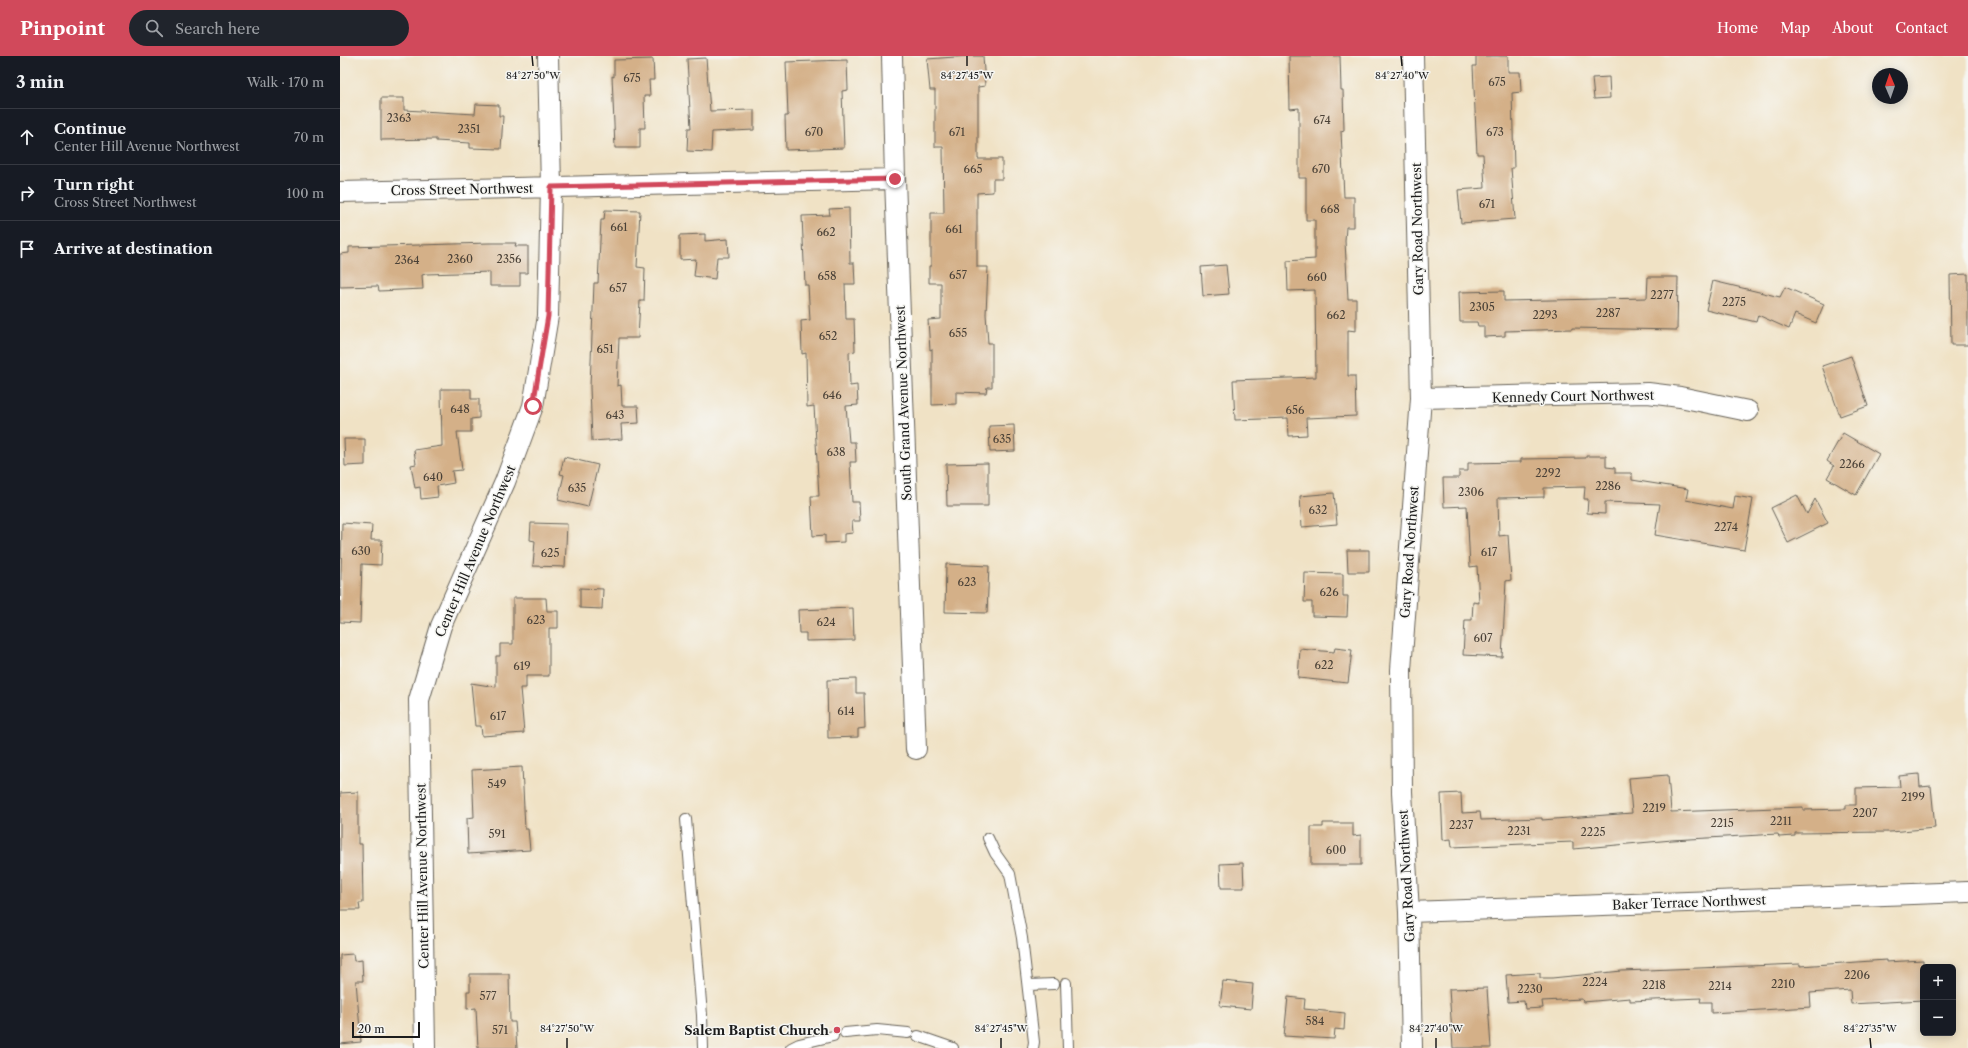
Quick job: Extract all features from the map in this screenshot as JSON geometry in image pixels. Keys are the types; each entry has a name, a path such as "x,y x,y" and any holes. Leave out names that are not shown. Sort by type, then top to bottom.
{"street":[{"name":"Center Hill Avenue Northwest","path":"425,1048 419,700 441,626 505,482 533,406 548,316 551,187 548,56"},
{"name":"South Grand Avenue Northwest","path":"892,56 895,179 916,749"},
{"name":"Gary Road Northwest","path":"1412,1048 1409,912 1402,792 1401,670 1421,398 1413,56"},
{"name":"Cross Street Northwest","path":"340,192 895,179"},
{"name":"Kennedy Court Northwest","path":"1421,398 1648,393 1680,397 1748,411"},
{"name":"Baker Terrace Northwest","path":"1409,912 1968,892"}],"lane":[{"path":"686,819 702,1016 703,1048"},
{"path":"988,838 995,854 1010,874 1029,985 1034,1042 1033,1048"},
{"path":"1066,983 1068,1048"},
{"path":"1029,985 1054,984"},
{"path":"844,1033 877,1030 908,1033"},
{"path":"791,1048 799,1044 833,1036"},
{"path":"918,1036 953,1048"}],"building":[{"path":"983,56 985,86 978,87 978,159 1002,159 1002,179 993,179 993,192 977,193 977,267 988,267 986,314 988,343 992,343 992,387 987,387 986,393 956,392 956,404 932,405 932,349 930,350 928,320 941,319 941,283 929,283 929,266 931,266 931,213 944,213 943,147 935,147 935,90 930,90 927,59"},
{"path":"1289,56 1340,56 1341,90 1343,90 1344,130 1341,131 1344,197 1354,197 1354,227 1346,227 1345,241 1348,299 1356,299 1356,331 1348,330 1348,376 1355,376 1356,416 1306,418 1307,435 1289,436 1288,418 1235,420 1233,380 1316,377 1315,290 1288,291 1287,261 1315,259 1315,220 1306,220 1306,178 1299,178 1299,108 1290,109"},
{"path":"1476,56 1508,56 1508,72 1520,72 1521,92 1512,93 1514,168 1511,168 1515,219 1461,223 1458,190 1485,188 1483,154 1477,154 1473,66 1476,66"},
{"path":"706,58 710,111 754,110 754,130 712,132 711,152 687,151 688,128 691,128 687,59"},
{"path":"653,59 654,80 649,80 650,96 644,96 645,128 640,128 640,148 615,148 612,76 614,77 614,60"},
{"path":"847,60 848,90 842,91 844,148 786,150 785,116 788,116 786,62"},
{"path":"1609,77 1610,98 1594,99 1592,78"},
{"path":"381,98 404,98 404,110 475,114 476,104 499,105 499,116 503,116 501,149 470,148 470,143 436,141 436,139 381,140"},
{"path":"849,208 850,263 854,263 855,284 845,284 846,319 854,319 855,351 849,352 850,386 857,385 858,405 846,406 849,442 855,442 856,462 850,462 852,502 859,502 860,521 852,521 853,533 844,534 844,542 825,543 825,535 813,536 811,496 819,496 814,406 807,407 806,353 802,354 801,321 810,320 808,285 805,285 802,216 830,215 829,209"},
{"path":"605,210 640,211 637,267 645,268 644,301 640,301 638,338 619,338 617,386 621,385 622,406 638,406 639,423 621,424 622,439 592,441 590,387 594,283 598,283 601,220 604,220"},
{"path":"705,234 705,241 728,239 729,257 717,257 715,279 694,276 696,259 680,260 680,235"},
{"path":"516,243 515,246 528,246 528,273 520,273 520,286 490,286 490,272 422,275 423,289 379,291 378,286 340,287 340,254 349,253 349,247"},
{"path":"1226,265 1229,294 1203,296 1201,267"},
{"path":"1968,274 1968,345 1951,345 1950,275"},
{"path":"1648,277 1678,277 1677,330 1572,328 1505,331 1505,336 1484,337 1484,326 1478,326 1477,322 1460,322 1459,292 1504,291 1504,301 1647,298"},
{"path":"1713,281 1780,297 1785,287 1824,304 1816,323 1795,314 1789,329 1758,315 1756,322 1706,310"},
{"path":"1851,356 1868,406 1840,416 1822,366"},
{"path":"441,389 471,389 471,399 479,399 479,418 471,419 471,432 457,432 462,470 452,471 454,483 437,486 438,497 421,499 420,487 415,488 411,465 416,464 414,450 442,446"},
{"path":"1014,425 1015,451 990,452 989,426"},
{"path":"1843,433 1879,454 1856,495 1827,478 1834,466 1827,461"},
{"path":"344,439 365,439 365,465 345,466"},
{"path":"1586,456 1606,456 1606,467 1615,468 1615,473 1632,473 1632,480 1688,489 1686,500 1733,509 1735,496 1753,499 1744,550 1655,535 1660,504 1605,502 1605,514 1587,513 1588,499 1584,499 1585,487 1544,488 1544,497 1498,498 1499,536 1508,535 1511,580 1506,581 1502,657 1463,655 1465,620 1472,620 1473,602 1479,603 1477,566 1470,567 1467,506 1444,507 1443,478 1459,478 1459,471 1468,471 1468,463 1521,462 1521,459 1586,458"},
{"path":"564,457 598,465 588,507 558,500 564,475 560,474"},
{"path":"988,463 988,506 947,506 946,464"},
{"path":"1334,493 1337,524 1302,527 1300,496"},
{"path":"1797,495 1807,514 1815,499 1828,523 1788,543 1771,508"},
{"path":"342,523 372,525 371,540 382,540 381,565 362,564 360,623 340,622"},
{"path":"531,523 567,524 565,567 533,566 535,541 530,540"},
{"path":"1347,550 1369,550 1369,572 1348,572"},
{"path":"946,564 989,566 987,613 945,612"},
{"path":"1305,573 1343,574 1343,596 1348,596 1347,617 1312,616 1312,602 1304,602"},
{"path":"580,588 603,589 602,609 580,608"},
{"path":"513,598 546,598 547,611 558,611 558,628 549,628 549,676 526,676 526,688 520,688 524,733 482,736 481,726 475,726 471,683 496,687 496,656 500,656 500,644 513,644"},
{"path":"853,608 854,640 806,641 806,633 799,633 798,610"},
{"path":"1335,648 1352,650 1348,683 1298,678 1300,649 1334,652"},
{"path":"856,679 856,693 864,693 865,728 858,729 858,737 828,738 827,680"},
{"path":"522,767 525,829 528,829 530,850 468,854 467,818 474,817 472,770"},
{"path":"1919,774 1920,787 1931,786 1935,828 1890,832 1795,833 1795,836 1779,837 1778,834 1672,840 1573,849 1573,842 1452,847 1451,839 1443,840 1441,794 1461,793 1462,813 1480,812 1481,820 1542,818 1542,820 1632,813 1629,778 1668,775 1671,812 1803,807 1803,810 1846,809 1846,805 1856,805 1856,788 1900,787 1899,776"},
{"path":"358,792 358,844 362,844 363,903 359,903 360,910 340,910 340,793"},
{"path":"1323,823 1353,823 1353,836 1361,835 1361,865 1311,865 1311,827 1323,827"},
{"path":"1243,863 1244,888 1221,888 1220,864"},
{"path":"353,954 354,961 362,960 363,981 356,981 361,1042 340,1044 340,955"},
{"path":"1886,960 1886,962 1923,960 1923,964 1920,964 1920,1000 1851,1004 1850,990 1810,993 1811,1007 1711,1013 1711,1002 1700,1002 1701,998 1630,1001 1630,998 1583,1002 1582,999 1542,1001 1543,1008 1525,1009 1524,1001 1508,1002 1506,975 1540,973 1540,978 1552,978 1622,971 1800,964 1800,966"},
{"path":"470,974 509,974 510,1022 515,1022 517,1048 478,1048 476,1008 467,1009 467,991 470,991"},
{"path":"1223,981 1253,984 1251,1009 1220,1006"},
{"path":"1487,988 1491,1048 1453,1048 1449,989"},
{"path":"1288,997 1305,999 1304,1009 1345,1013 1344,1030 1335,1029 1334,1039 1284,1036"}],"place":[{"name":"Salem Baptist Church","path":"837,1030"}],"route":[{"path":"533,406 548,316 551,187 895,179"}]}
